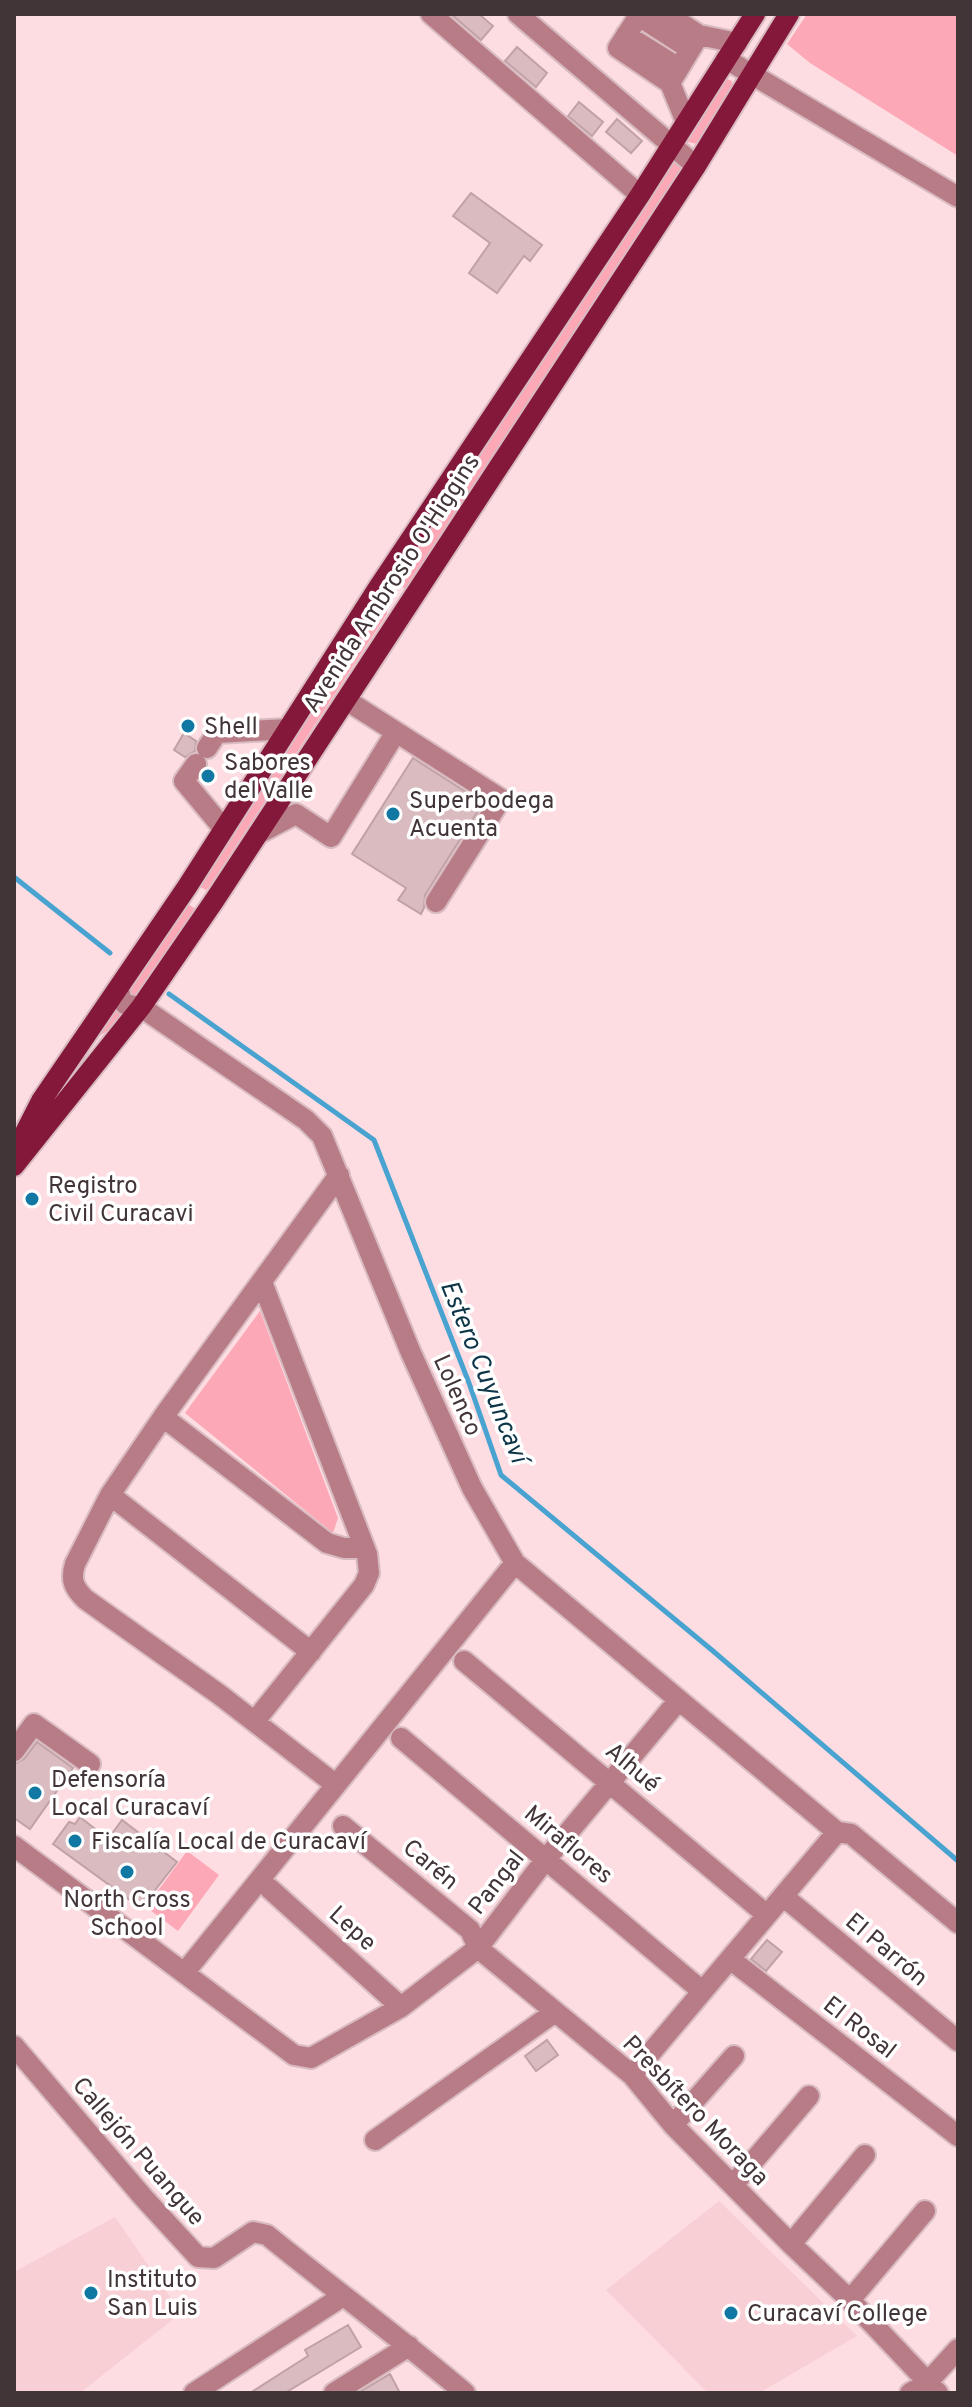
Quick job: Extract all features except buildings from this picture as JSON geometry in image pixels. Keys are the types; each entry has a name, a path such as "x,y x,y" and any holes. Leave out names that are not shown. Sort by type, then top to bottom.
{"main road":[{"name":"Avenida Ambrosio O'Higgins","path":"14,1154 41,1101 119,989 378,588 640,195 755,14"},
{"name":"Avenida Ambrosio O'Higgins","path":"14,1166 141,1007 258,834 696,166 789,14"},
{"path":"551,329 554,339 562,346 578,345"},
{"path":"378,588 396,591 401,595 405,608"}],"street":[{"path":"431,14 640,195"},
{"path":"518,14 696,166"},
{"path":"667,14 694,42"},
{"path":"686,122 674,75 626,35 639,15 694,42 732,51 752,75 958,197"},
{"path":"674,75 694,42"},
{"path":"346,700 501,799 436,902"},
{"path":"223,828 184,781 217,733 287,729"},
{"path":"258,834 296,814 331,837 396,732"},
{"name":"Lolenco","path":"119,989 125,1004 141,1007 315,1127 322,1136 411,1353 472,1488 515,1563 837,1832 851,1834 958,1923"},
{"path":"336,1785 255,1721 77,1591 72,1576 110,1495 339,1175"},
{"path":"255,1721 367,1579 369,1567 262,1282"},
{"path":"163,1417 327,1543 344,1548 364,1548"},
{"path":"110,1495 311,1652"},
{"path":"185,1972 515,1563"},
{"name":"Alhué","path":"464,1661 767,1915"},
{"name":"Pangal","path":"478,1948 546,1859 678,1701"},
{"path":"14,1751 34,1724 90,1764"},
{"name":"Miraflores","path":"401,1738 702,1991"},
{"name":"Carén","path":"343,1826 470,1930 478,1948"},
{"path":"632,2075 837,1832"},
{"path":"14,1846 294,2055 311,2058 401,2007 478,1948"},
{"name":"Lepe","path":"269,1888 401,2007"},
{"name":"El Parrón","path":"783,1896 958,2041"},
{"name":"Presbítero Moraga","path":"478,1948 632,2075 673,2125 850,2300 925,2390"},
{"name":"El Rosal","path":"730,1959 958,2136"},
{"path":"375,2140 555,2012"},
{"name":"Callejón Puangue","path":"14,2046 198,2257 214,2258 253,2232 267,2235 465,2393"},
{"path":"673,2125 734,2056"},
{"path":"733,2185 809,2096"},
{"path":"791,2244 865,2155"},
{"path":"850,2300 925,2211"},
{"path":"194,2393 343,2296"},
{"path":"334,2393 409,2346"},
{"path":"925,2390 958,2349"}],"shaded area":[{"path":"807,14 958,14 958,156 810,63 787,44"},
{"path":"722,77 732,81 732,87 697,144 688,142 686,136"},
{"path":"676,159 685,168 410,592 396,583"},
{"path":"375,605 387,608 387,614 209,887 206,890 197,885"},
{"path":"185,902 197,910 136,999 109,1030 97,1037"},
{"path":"260,1311 338,1518 333,1533 185,1413"},
{"path":"187,1851 219,1875 178,1931 146,1907"},
{"name":"Curacaví College","path":"719,2201 857,2336 759,2393 708,2393 606,2290"},
{"name":"Instituto San Luis","path":"115,2217 181,2313 80,2393 14,2393 14,2272"}],"waterway":[{"name":"Estero Cuyuncaví","path":"14,877 110,953"},
{"name":"Estero Cuyuncaví","path":"169,994 374,1140 469,1383 501,1475 958,1861"}],"place":[{"name":"Shell","path":"188,726"},
{"name":"Sabores del Valle","path":"208,776"},
{"name":"Superbodega Acuenta","path":"393,814"},
{"name":"Registro Civil Curacavi","path":"32,1199"},
{"name":"Defensoría Local Curacaví","path":"35,1793"},
{"name":"Fiscalía Local de Curacaví","path":"75,1841"},
{"name":"North Cross School","path":"127,1872"},
{"name":"Instituto San Luis","path":"91,2293"},
{"name":"Curacaví College","path":"731,2313"}]}
